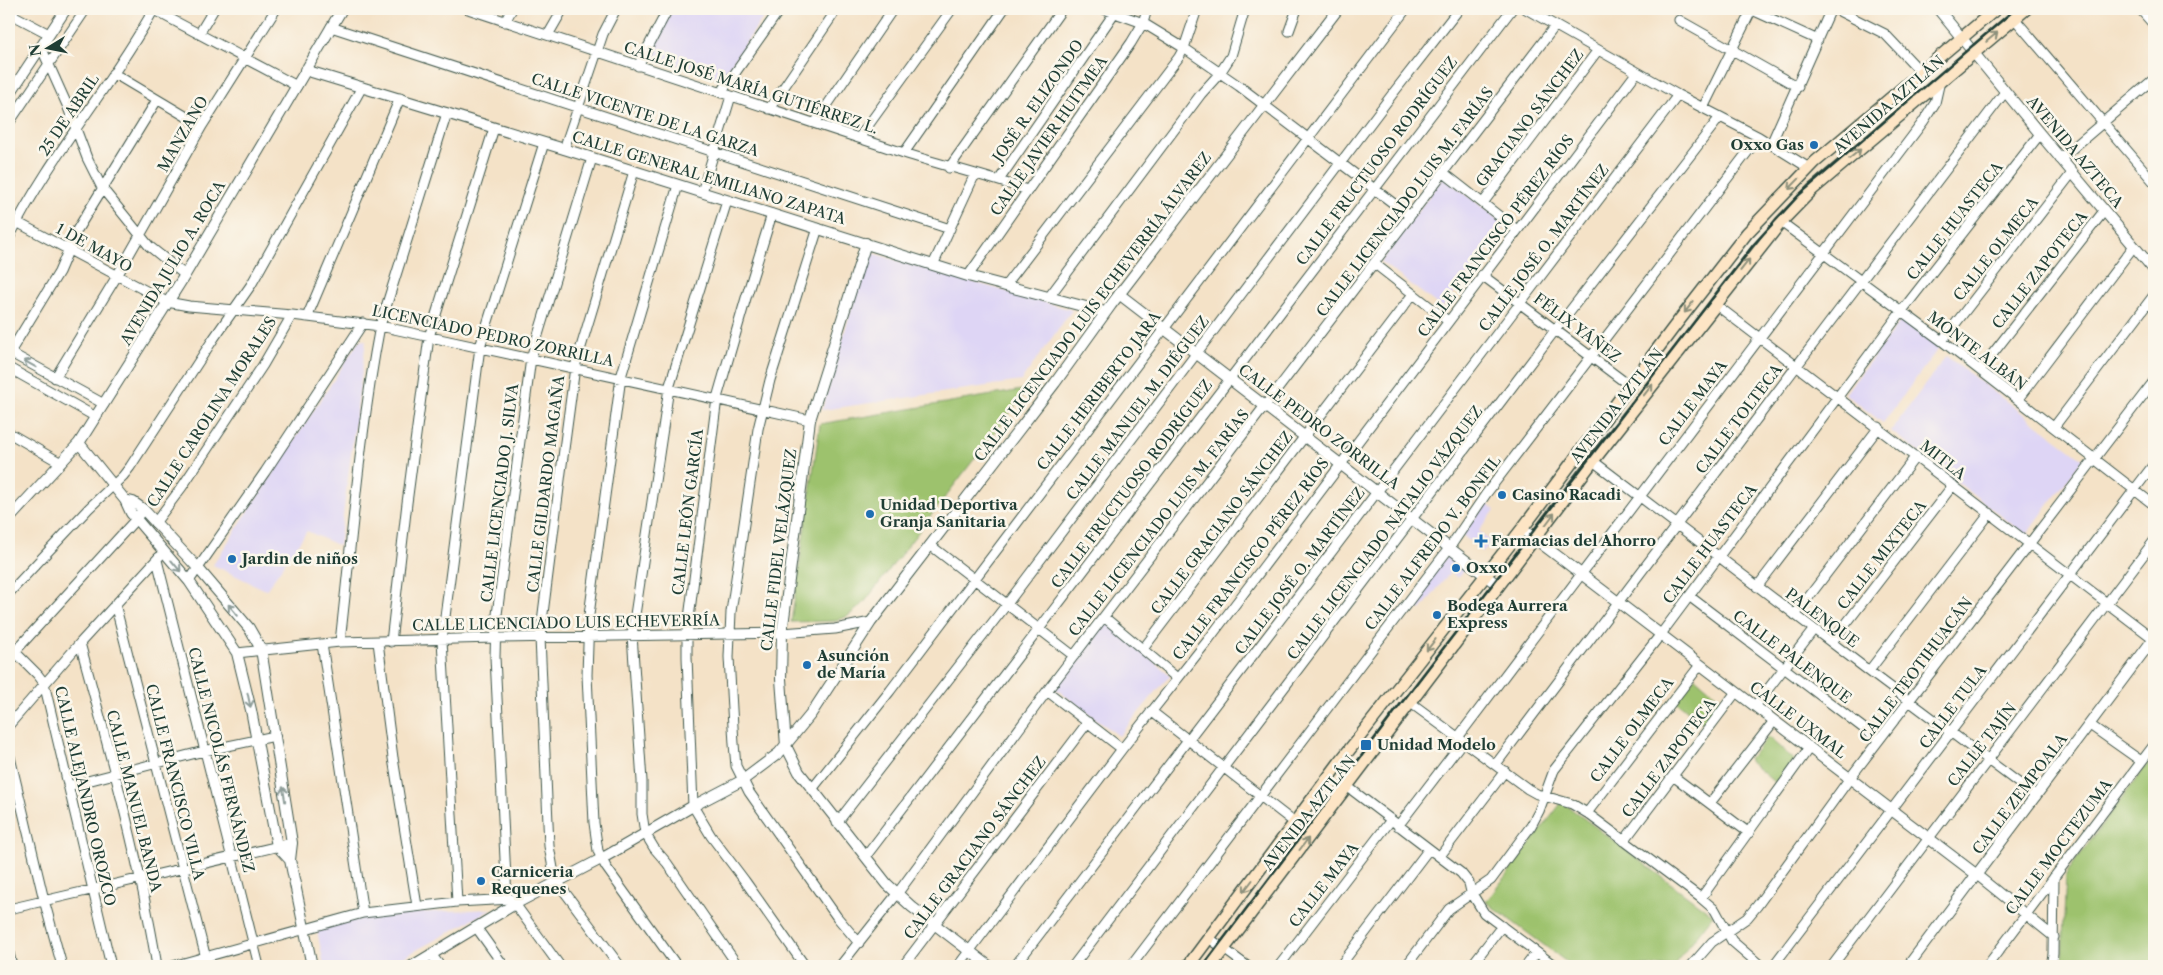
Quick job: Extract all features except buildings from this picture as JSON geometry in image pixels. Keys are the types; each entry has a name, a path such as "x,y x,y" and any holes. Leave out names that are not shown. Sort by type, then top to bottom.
{"main road":[{"name":"AVENIDA AZTLÁN","path":"1188,966 1348,752 1522,529 1748,233 1809,168 1996,9"},
{"name":"AVENIDA AZTLÁN","path":"1211,966 1593,461 1780,222 1814,189 2026,9"}],"street":[{"path":"9,95 66,9"},
{"path":"9,123 86,9"},
{"path":"153,9 297,86"},
{"name":"25 DE ABRIL","path":"9,238 13,220 140,34 153,9"},
{"path":"199,34 214,9"},
{"name":"MANZANO","path":"55,378 117,276 202,126 276,9"},
{"name":"AVENIDA JULIO A. ROCA","path":"9,519 79,443 96,417 185,275 342,9"},
{"name":"CALLE JOSÉ MARÍA GUTIÉRREZ L.","path":"468,9 949,168 999,180 1027,190"},
{"path":"505,22 512,9"},
{"path":"548,35 563,9"},
{"path":"564,149 597,51 616,9"},
{"path":"638,66 668,9"},
{"path":"721,93 780,9"},
{"path":"769,109 837,9"},
{"path":"815,123 893,9"},
{"path":"859,138 952,9"},
{"path":"904,153 1004,9"},
{"path":"949,168 1062,9"},
{"path":"1104,9 1143,23 1184,48 1264,105 1410,216"},
{"name":"CALLE JAVIER HUITMEA","path":"968,276 1131,43 1143,23 1147,9"},
{"path":"1005,286 1184,48 1197,9"},
{"path":"1049,297 1201,94 1220,73 1231,56 1245,9"},
{"path":"1289,31 1297,9"},
{"name":"CALLE LICENCIADO LUIS ECHEVERRÍA ÁLVAREZ","path":"412,966 476,928 515,901 558,882 645,832 743,780 786,746 816,707 872,622 1055,382 1105,312 1338,9"},
{"name":"CALLE HERIBERTO JARA","path":"813,788 1406,9"},
{"name":"CALLE MANUEL M. DIÉGUEZ","path":"837,822 1007,604 1394,92 1459,9"},
{"name":"CALLE FRUCTUOSO RODRÍGUEZ","path":"866,856 1512,9"},
{"path":"1526,9 1678,95 1771,144 1809,168"},
{"path":"1703,108 1751,9 1818,40"},
{"path":"1771,144 1798,87 1831,9"},
{"path":"1835,9 1885,34 1922,73"},
{"name":"AVENIDA AZTECA","path":"1938,9 2060,159 2154,270"},
{"path":"2140,9 2154,25"},
{"name":"JOSÉ R. ELIZONDO","path":"999,180 1116,12"},
{"path":"9,13 49,34"},
{"path":"2014,18 2154,182"},
{"path":"1678,20 1798,87"},
{"name":"CALLE LICENCIADO LUIS M. FARÍAS","path":"840,966 859,944 1047,691 1266,407 1555,26"},
{"name":"CALLE VICENTE DE LA GARZA","path":"331,27 950,229"},
{"path":"41,47 102,188 158,254 185,275"},
{"name":"GRACIANO SÁNCHEZ","path":"1484,203 1598,50"},
{"name":"CALLE GENERAL EMILIANO ZAPATA","path":"305,70 968,276 1105,312"},
{"name":"CALLE FRANCISCO PÉREZ RÍOS","path":"958,966 1637,72"},
{"path":"114,73 202,126"},
{"path":"2060,159 2154,79"},
{"name":"CALLE MAYA","path":"1279,966 1461,738 1582,574 1928,116 1937,97 1940,81"},
{"path":"9,593 100,496 130,467 251,284 362,87"},
{"name":"CALLE TOLTECA","path":"1496,764 1619,603 1860,280 2005,92"},
{"name":"CALLE JOSÉ O. MARTÍNEZ","path":"1015,966 1678,95"},
{"path":"702,192 731,96"},
{"path":"307,317 400,98"},
{"path":"104,404 9,353 59,272 72,239 157,100"},
{"path":"340,642 358,479 380,326 447,113"},
{"name":"CALLE LICENCIADO NATALIO VÁZQUEZ","path":"1073,966 1556,329 1720,117"},
{"path":"391,642 407,503 430,337 494,128"},
{"name":"CALLE HUASTECA","path":"1406,966 1449,909 1491,880 1531,826 1539,811 1554,770 1689,596 1901,312 2040,134"},
{"name":"CALLE ALFREDO V. BONFIL","path":"1130,966 1450,546 1486,494 1593,358 1759,138"},
{"path":"457,902 442,640 480,347 544,143"},
{"name":"CALLE LICENCIADO J. SILVA","path":"515,901 495,638 513,485 531,358 592,158"},
{"name":"CALLE GILDARDO MAGAÑA","path":"620,966 554,874 549,846 540,637 576,367 634,171"},
{"path":"1444,173 1517,230"},
{"name":"CALLE OLMECA","path":"1942,341 2072,173"},
{"path":"932,265 975,174"},
{"path":"677,966 601,859 596,843 587,675 588,636 621,377 678,185"},
{"path":"727,201 669,388 632,636 642,781 642,814 645,832 654,848 667,863 738,966"},
{"name":"CALLE ZAPOTECA","path":"1980,370 2104,210"},
{"name":"CALLE LEÓN GARCÍA","path":"772,214 717,398 688,634 687,657 693,806 711,836 805,966"},
{"name":"1 DE MAYO","path":"13,220 167,302"},
{"name":"MONTE ALBÁN","path":"1780,222 1942,341 2154,506"},
{"path":"818,228 762,409 731,612 729,657 736,766 749,792 859,944"},
{"name":"CALLE FIDEL VELÁZQUEZ","path":"866,243 810,420 782,633 781,679 786,746 799,772 837,822 897,894 989,966"},
{"path":"2018,399 2134,246"},
{"path":"1375,264 1448,321"},
{"name":"FÉLIX YÁÑEZ","path":"1482,275 1630,386"},
{"name":"CALLE PEDRO ZORRILLA","path":"1119,294 1414,518 1499,586"},
{"name":"CALLE GRACIANO SÁNCHEZ","path":"1143,649 1413,294"},
{"path":"2054,427 2154,295"},
{"name":"LICENCIADO PEDRO ZORRILLA","path":"167,302 189,306 292,315 380,326 576,367 810,420"},
{"name":"MITLA","path":"1715,304 1879,427 2154,639"},
{"name":"CALLE CAROLINA MORALES","path":"155,523 182,487 262,365 292,315"},
{"path":"189,581 265,472 363,323"},
{"path":"9,368 96,417"},
{"name":"CALLE TEOTIHUACÁN","path":"1691,966 1705,948 1725,931 1741,922 1757,906 1850,778 2154,381"},
{"path":"1757,587 1879,427"},
{"path":"9,444 12,435 61,463"},
{"path":"79,443 125,500 161,556 189,581 237,653 277,846 290,860"},
{"path":"1795,614 1916,456"},
{"name":"PALENQUE","path":"1593,461 1678,524 1757,587 2036,796"},
{"name":"CALLE TULA","path":"1773,966 2154,464"},
{"name":"CALLE MIXTECA","path":"1832,642 1953,485"},
{"path":"125,500 133,502 143,509 197,567 249,628 261,649 292,843 290,860 312,966"},
{"path":"11,652 136,519 143,509"},
{"path":"1869,671 1990,513"},
{"name":"CALLE UXMAL","path":"1522,529 1892,809 2054,937"},
{"name":"CALLE TAJÍN","path":"1832,966 2154,541"},
{"path":"930,546 1040,628 1074,656"},
{"path":"9,726 44,683 161,556"},
{"name":"CALLE NICOLÁS FERNÁNDEZ","path":"161,556 204,751 260,966"},
{"name":"CALLE PALENQUE","path":"1689,596 1879,740"},
{"name":"CALLE FRANCISCO VILLA","path":"115,604 207,962"},
{"path":"1104,617 1177,678"},
{"name":"CALLE LICENCIADO LUIS ECHEVERRÍA","path":"237,653 340,642 782,633 835,630 872,622"},
{"path":"1755,706 1814,630"},
{"name":"CALLE ZEMPOALA","path":"1908,966 2154,639"},
{"path":"378,642 393,758 417,906"},
{"name":"CALLE MANUEL BANDA","path":"80,643 115,773 140,879 157,966"},
{"path":"322,644 363,913"},
{"name":"CALLE ALEJANDRO OROZCO","path":"11,652 38,674 44,683 111,966"},
{"name":"CALLE OLMECA","path":"1587,813 1700,664"},
{"path":"1047,691 1122,749"},
{"name":"CALLE ZAPOTECA","path":"1624,841 1736,692"},
{"path":"1411,703 1528,789 1572,804 1587,813 1701,898 1715,910 1725,931 1741,950 1761,966"},
{"path":"1151,711 1295,823"},
{"path":"1710,803 1774,721"},
{"name":"CALLE GRACIANO SÁNCHEZ","path":"903,966 1088,722"},
{"path":"2090,725 2141,761"},
{"path":"68,786 204,751 275,736"},
{"name":"CALLE MOCTEZUMA","path":"1987,966 2154,744"},
{"path":"1701,898 1809,748"},
{"path":"9,753 44,900 62,966"},
{"path":"1440,856 1505,771"},
{"path":"1674,776 1749,833"},
{"path":"1348,787 1440,856 1466,878 1471,892 1484,913 1555,966"},
{"path":"9,909 292,843"},
{"path":"1340,966 1429,849"},
{"path":"2051,966 2054,937 2054,877"},
{"path":"173,966 207,962 254,943 363,913 457,902 515,901 560,966"},
{"path":"1471,966 1502,926"},
{"path":"476,928 504,966"},
{"path":"1209,938 1247,966"},
{"path":"9,953 12,966"},
{"path":"1526,966 1536,953"},
{"path":"431,954 440,966"}],"shaded area":[{"path":"673,9 769,9 721,79 647,55"},
{"path":"1443,177 1506,225 1442,308 1381,262"},
{"path":"868,252 1072,310 1021,381 822,410"},
{"path":"1902,319 1940,346 1883,423 1845,394"},
{"path":"366,340 339,546 307,531 266,590 213,565 359,341"},
{"path":"1946,356 2083,459 2026,535 1891,431"},
{"path":"1487,504 1495,510 1479,531 1491,542 1483,552 1461,534"},
{"path":"1447,555 1465,568 1458,578 1450,572 1421,610 1412,603"},
{"path":"1105,620 1170,675 1119,736 1052,686"},
{"path":"492,909 400,959 394,966 324,966 317,930 369,915"}],"green space":[{"name":"Unidad Deportiva Granja Sanitaria","path":"1028,389 863,604 848,616 836,621 791,622 820,424"},
{"path":"1695,677 1720,699 1702,723 1676,701"},
{"path":"1768,737 1794,760 1775,783 1748,760"},
{"path":"2154,755 2154,966 2070,966 2062,960 2066,874"},
{"path":"1562,802 1713,915 1673,966 1572,966 1486,902"}],"railway":[{"path":"1203,966 1402,702 1754,244 1799,195 2015,9"}],"place":[{"name":"Oxxo Gas","path":"1814,145"},
{"name":"Casino Racadi","path":"1502,495"},
{"name":"Unidad Deportiva Granja Sanitaria","path":"870,514"},
{"name":"Farmacias del Ahorro","path":"1481,541"},
{"name":"Jardin de niños","path":"232,559"},
{"name":"Oxxo","path":"1456,568"},
{"name":"Bodega Aurrera Express","path":"1437,615"},
{"name":"Asunción de María","path":"807,665"},
{"name":"Unidad Modelo","path":"1366,745"},
{"name":"Carniceria Requenes","path":"481,881"}]}
